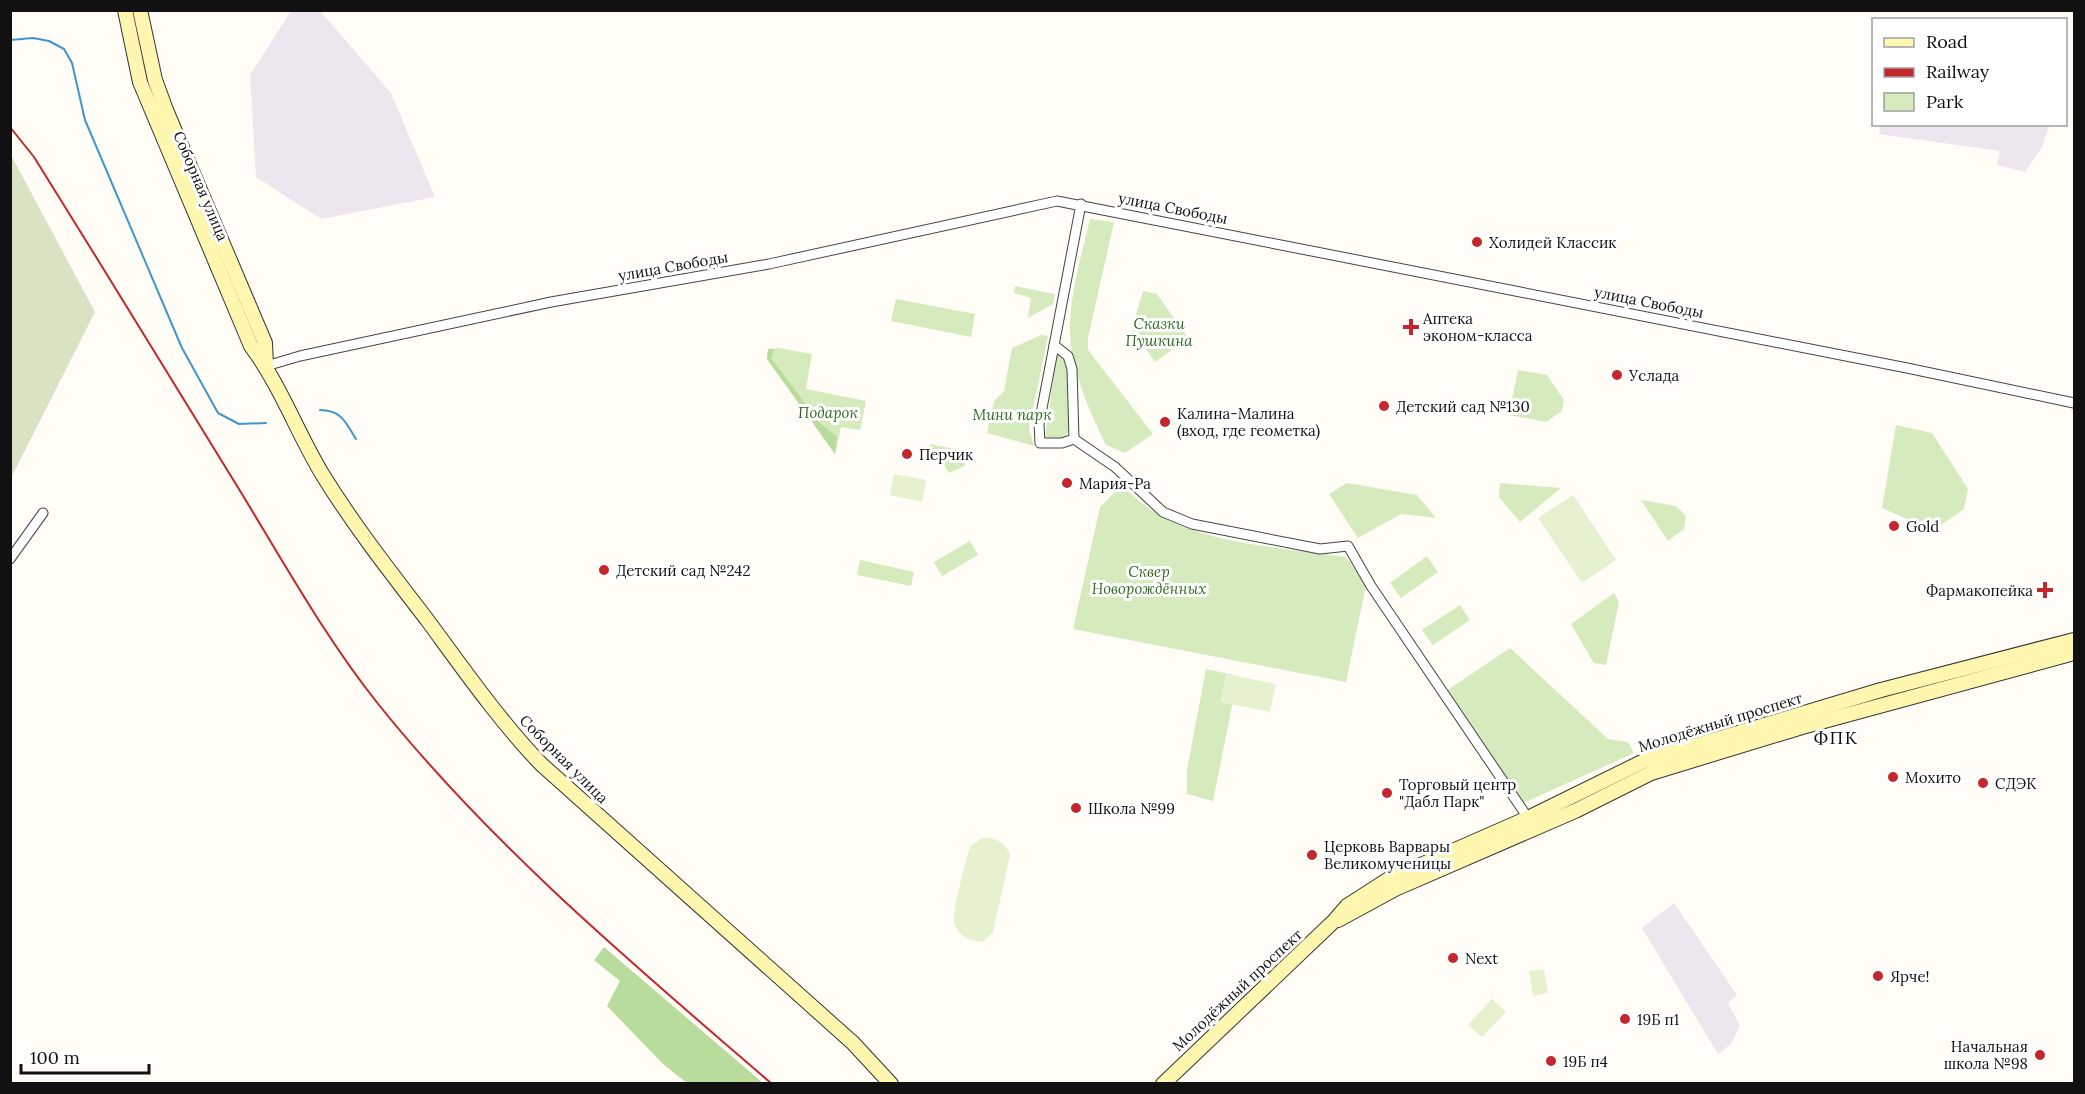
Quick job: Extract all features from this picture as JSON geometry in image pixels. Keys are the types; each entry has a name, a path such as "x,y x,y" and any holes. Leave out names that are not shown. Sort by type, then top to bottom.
{"main road":[{"name":"Соборная улица","path":"125,10 131,51 151,112 251,346 266,366 303,442 326,480 390,572 517,739 592,811 853,1043 891,1083"},
{"name":"Соборная улица","path":"140,10 155,80 265,343 266,366"},
{"name":"Молодёжный проспект","path":"1163,1083 1347,906 1389,879 1528,818 1644,761 1881,690 2074,640"},
{"name":"Молодёжный проспект","path":"1334,921 1354,913 1395,889 1575,811 1651,773 1802,727 2074,653"}],"street":[{"name":"улица Свободы","path":"266,366 308,354 550,302 769,264 1057,201 2074,403"},
{"path":"1074,439 1062,443 1040,443 1039,424 1081,204"},
{"path":"1054,345 1068,356 1072,369 1074,439"},
{"path":"1074,439 1115,467 1163,512 1192,524 1320,549 1348,546 1371,586 1528,818"},
{"path":"10,559 43,513"}],"shaded area":[{"path":"291,11 320,11 391,93 435,197 321,219 256,177 250,75"},
{"path":"1880,126 2050,126 2042,147 2025,172 1997,165 2000,151 1879,134"},
{"path":"1674,903 1737,995 1728,1003 1740,1026 1731,1044 1718,1054 1642,928"}],"green space":[{"path":"10,153 95,312 11,478 10,478"},
{"path":"1090,219 1114,222 1088,338 1088,350 1153,434 1125,453 1106,445 1086,402 1073,356 1070,325 1072,298"},
{"path":"1015,286 1055,294 1053,304 1028,318 1031,298 1014,293"},
{"name":"Сказки Пушкина","path":"1143,291 1157,294 1188,338 1155,362 1132,329"},
{"path":"896,299 975,314 971,337 891,321"},
{"name":"Мини парк","path":"1041,335 1048,336 1029,429 1034,446 987,433 994,401 1004,391 1012,348"},
{"name":"Подарок","path":"779,348 812,354 806,389 866,401 860,430 841,427 835,454 767,359 768,349"},
{"path":"768,349 774,349 771,358 820,423 837,437 835,454 767,359"},
{"path":"1057,351 1067,367 1071,388 1070,432 1060,440 1045,439"},
{"path":"1518,370 1547,375 1564,400 1562,411 1546,422 1509,415"},
{"path":"1896,425 1932,433 1968,489 1964,509 1941,525 1907,519 1882,508"},
{"path":"929,444 971,452 964,466 949,473"},
{"path":"894,474 926,480 922,502 890,495"},
{"path":"1347,483 1417,495 1436,518 1401,514 1358,538 1329,494"},
{"path":"1500,483 1561,488 1520,522 1499,497"},
{"name":"Сквер Новорождённых","path":"1121,486 1158,514 1200,533 1249,544 1346,557 1366,585 1346,682 1073,629 1100,507"},
{"path":"1573,495 1616,560 1582,583 1538,518"},
{"path":"1641,500 1676,506 1686,516 1684,529 1668,541"},
{"path":"970,541 978,555 942,576 934,562"},
{"path":"1427,556 1438,572 1401,598 1390,583"},
{"path":"860,560 914,572 911,586 857,575"},
{"path":"1614,593 1619,602 1606,665 1594,663 1571,624"},
{"path":"1460,605 1470,620 1433,645 1422,630"},
{"path":"1510,648 1608,739 1628,742 1634,753 1519,805 1443,693"},
{"path":"1206,669 1238,676 1213,801 1187,794 1187,770"},
{"path":"1226,674 1276,684 1270,712 1220,702"},
{"path":"982,838 999,841 1010,855 993,932 984,941 979,941 970,940 958,931 954,916 970,847"},
{"path":"604,947 763,1083 687,1083 663,1064 607,1006 620,981 594,960"},
{"path":"1544,969 1548,993 1533,996 1529,971"},
{"path":"1492,999 1506,1012 1482,1037 1468,1025"}],"waterway":[{"path":"10,40 33,38 49,41 64,49 72,63 85,120 182,348 218,413 239,424 266,423"},
{"path":"320,410 334,412 342,418 356,439"}],"railway":[{"path":"10,127 34,157 307,602 379,705 469,808 517,856 618,950 772,1084"}],"place":[{"name":"Холидей Классик","path":"1477,242"},
{"name":"Аптека эконом-класса","path":"1411,327"},
{"name":"Услада","path":"1617,375"},
{"name":"Детский сад №130","path":"1384,406"},
{"name":"Калина-Малина (вход, где геометка)","path":"1165,422"},
{"name":"Перчик","path":"907,454"},
{"name":"Мария-Ра","path":"1067,483"},
{"name":"Gold","path":"1894,526"},
{"name":"Детский сад №242","path":"604,570"},
{"name":"Фармакопейка","path":"2045,590"},
{"name":"Мохито","path":"1893,777"},
{"name":"СДЭК","path":"1983,783"},
{"name":"Торговый центр \"Дабл Парк\"","path":"1387,793"},
{"name":"Школа №99","path":"1076,808"},
{"name":"Церковь Варвары Великомученицы","path":"1312,855"},
{"name":"Next","path":"1453,958"},
{"name":"Ярче!","path":"1878,976"},
{"name":"19Б п1","path":"1625,1019"},
{"name":"Начальная школа №98","path":"2040,1055"},
{"name":"19Б п4","path":"1551,1061"}],"district":[{"name":"ФПК","path":"1836,737"}]}
